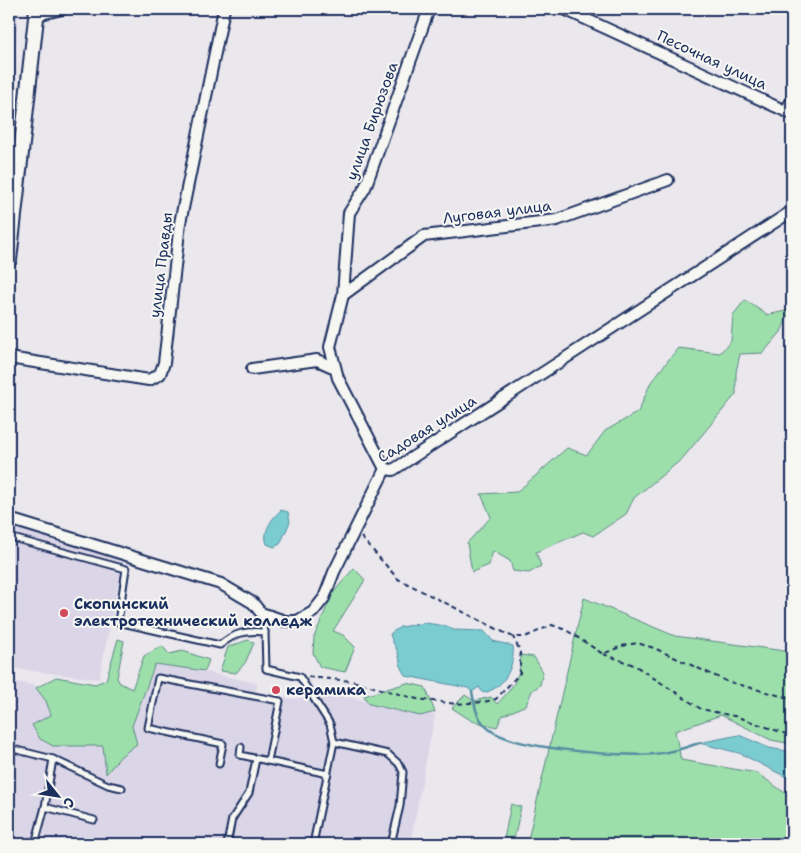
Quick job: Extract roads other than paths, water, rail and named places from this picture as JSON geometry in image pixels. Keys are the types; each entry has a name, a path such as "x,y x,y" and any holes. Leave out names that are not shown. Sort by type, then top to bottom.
{"main road":[{"path":"9,260 13,187 37,12"}],"street":[{"path":"37,12 62,9"},
{"name":"улица Правды","path":"9,358 148,380 160,374 164,363 180,223 224,9"},
{"name":"улица Бирюзова","path":"385,469 338,378 330,347 343,295 349,213 365,188 429,9"},
{"name":"Песочная улица","path":"564,9 789,113"},
{"path":"789,113 792,100"},
{"name":"Луговая улица","path":"343,295 424,236 557,220 668,180"},
{"name":"Садовая улица","path":"9,519 221,584 252,603 261,613 285,621 297,621 313,612 324,598 334,572 385,469 392,470 792,211"},
{"path":"252,369 317,360 335,368"}],"lane":[{"path":"9,537 126,569 118,622 220,645 233,635 247,630 265,632"},
{"path":"261,613 265,632 266,669 300,677 330,724 334,742 313,844"},
{"path":"219,764 223,744 148,728 158,678 280,701 268,761"},
{"path":"334,742 388,754 399,764 403,772 400,806 391,844"},
{"path":"241,747 240,755 328,774"},
{"path":"9,748 53,759 108,785 122,788"},
{"path":"227,844 232,819 249,793 256,758"},
{"path":"35,844 45,807 53,759"},
{"path":"45,807 94,820"},
{"path":"9,842 19,844"}],"water":[{"path":"281,510 288,512 290,522 280,544 274,547 267,544 266,535 271,521"},
{"path":"425,623 447,626 453,630 484,631 493,641 513,646 512,661 507,676 497,687 483,693 479,687 472,692 468,688 406,676 390,634 400,627"},
{"path":"739,735 769,748 792,752 792,780 739,753 699,743"}],"waterway":[{"path":"472,692 481,721 489,729 501,736 520,742 594,753 639,755 666,753 699,743"}],"place":[{"name":"Скопинский электротехнический колледж","path":"64,613"},
{"name":"керамика","path":"276,690"}]}
